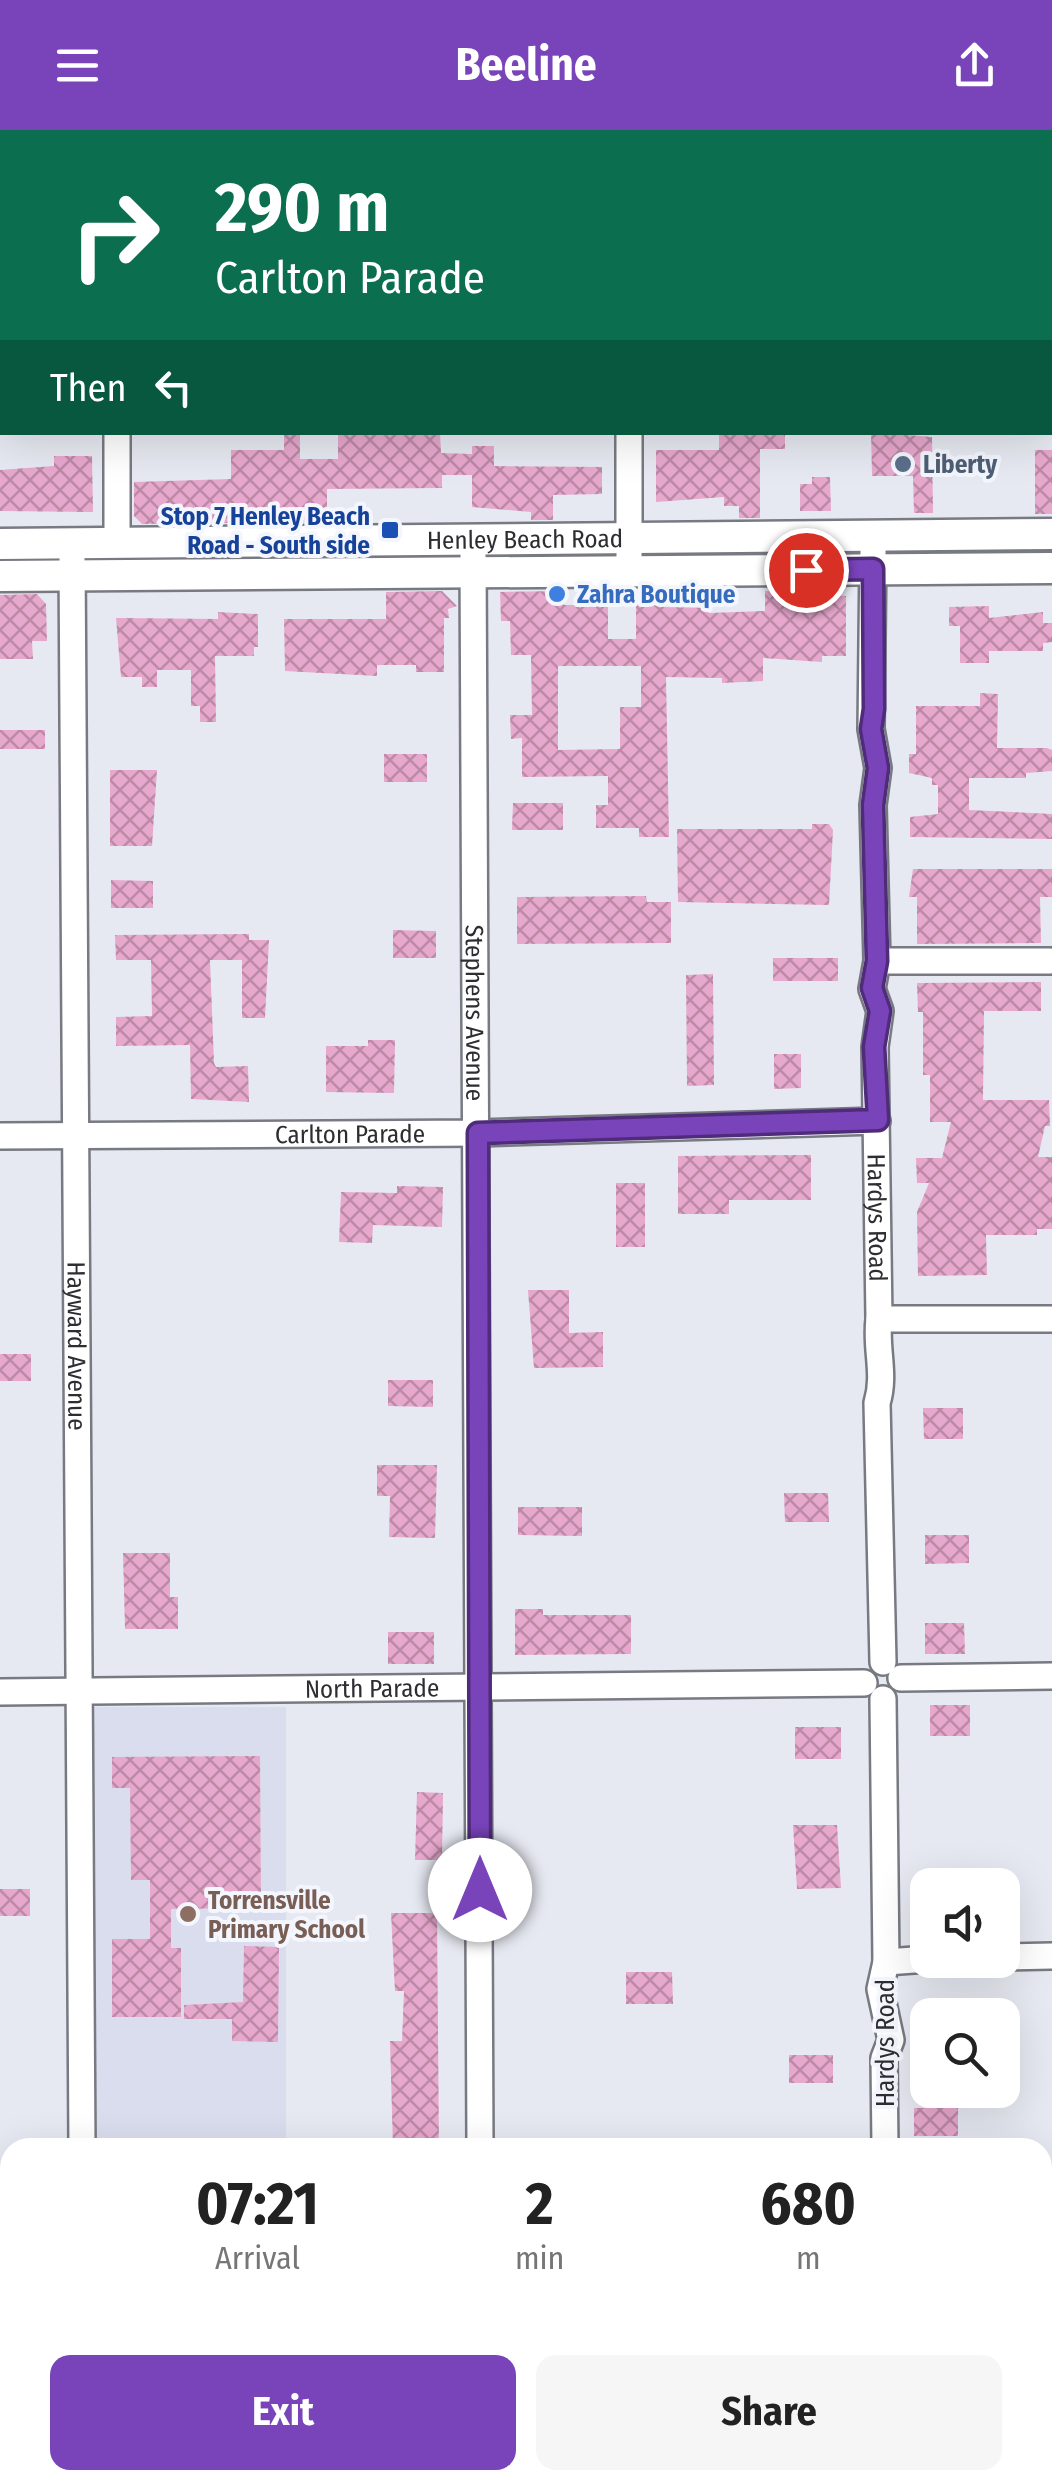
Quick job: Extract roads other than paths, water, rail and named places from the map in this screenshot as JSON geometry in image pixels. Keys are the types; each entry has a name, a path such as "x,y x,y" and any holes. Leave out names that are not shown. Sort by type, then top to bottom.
{"main road":[{"name":"Henley Beach Road","path":"0,544 1052,534"},
{"name":"Henley Beach Road","path":"0,576 1052,568"}],"street":[{"path":"117,435 117,544"},
{"path":"629,435 630,571"},
{"name":"Hardys Road","path":"873,536 871,729 878,768 873,805 877,961 872,988 880,1011 874,1047 879,1318 875,1347 883,1376 877,1404 892,1670"},
{"name":"Stephens Avenue","path":"473,540 480,2138"},
{"name":"Hayward Avenue","path":"71,544 82,2138"},
{"path":"877,961 1050,961"},
{"name":"Carlton Parade","path":"0,1136 478,1133 878,1120"},
{"path":"879,1318 1052,1319"},
{"path":"874,1691 893,1696 892,1670 1052,1676"},
{"name":"North Parade","path":"0,1692 480,1688 874,1691"},
{"name":"Hardys Road","path":"874,1691 886,1962 880,1989 890,2040 884,2058 885,2138"},
{"path":"1020,1957 1052,1956"},
{"path":"886,1962 910,1961"}],"place":[{"name":"Liberty","path":"903,464"},
{"name":"Stop 7 Henley Beach Road - South side","path":"390,530"},
{"name":"Zahra Boutique","path":"557,594"},
{"name":"Torrensville Primary School","path":"188,1914"}]}
